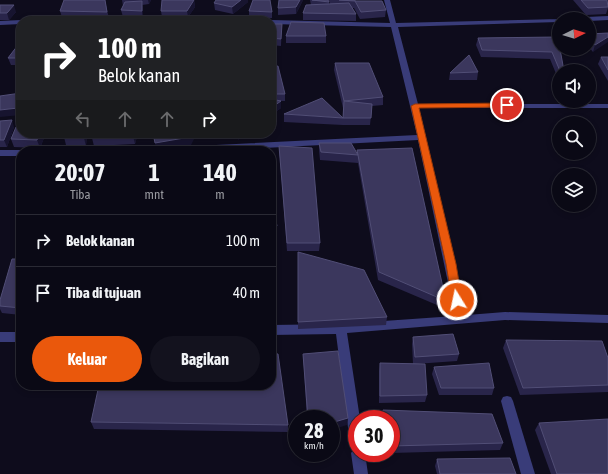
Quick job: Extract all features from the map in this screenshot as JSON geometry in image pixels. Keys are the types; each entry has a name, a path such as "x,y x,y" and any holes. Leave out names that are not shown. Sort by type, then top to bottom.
{"street":[{"path":"387,0 415,106 451,264 462,320"},
{"path":"596,19 608,18"},
{"path":"276,22 394,25 552,20"},
{"path":"0,23 16,22"},
{"path":"415,106 608,106"},
{"path":"251,146 421,137"},
{"path":"0,153 16,153"},
{"path":"276,330 341,329 505,316 608,319"},
{"path":"341,329 352,410"},
{"path":"0,338 16,337"},
{"path":"507,401 528,474"},
{"path":"359,462 361,474"}],"building":[{"path":"64,0 105,0 107,12 60,11"},
{"path":"162,0 194,0 187,11 161,11"},
{"path":"216,0 241,0 232,7 214,3"},
{"path":"253,0 270,0 272,12 249,11"},
{"path":"279,0 300,0 296,7 278,8"},
{"path":"312,0 328,0 329,2"},
{"path":"581,0 607,0 608,7 588,8"},
{"path":"142,1 142,11 121,10 125,2"},
{"path":"355,1 382,1 386,10 361,12"},
{"path":"349,3 356,14 303,13 306,5"},
{"path":"0,5 14,5 7,13 0,13"},
{"path":"291,22 324,23 326,36 286,36"},
{"path":"276,24 282,24 281,39 276,38"},
{"path":"608,33 608,37 596,44 596,34"},
{"path":"552,37 552,52 482,50 478,38"},
{"path":"16,48 16,58 8,58"},
{"path":"469,55 478,72 450,73"},
{"path":"554,56 561,56 563,64 557,64"},
{"path":"601,57 608,57 608,70"},
{"path":"335,63 369,63 383,97 344,101"},
{"path":"276,66 278,66 285,94 276,94"},
{"path":"16,94 16,108 0,110 0,96"},
{"path":"322,98 343,118 284,114"},
{"path":"276,100 281,101 276,104"},
{"path":"344,101 372,104 371,118 343,118"},
{"path":"12,120 4,140 0,140 0,121"},
{"path":"16,127 16,138 38,138 37,140 11,139"},
{"path":"154,138 184,138 155,143"},
{"path":"319,143 351,143 358,155 321,152"},
{"path":"279,146 312,148 320,243 287,243"},
{"path":"412,148 446,301 379,272 357,150"},
{"path":"298,252 364,270 387,317 298,322"},
{"path":"12,259 16,259 16,308 0,306 0,300"},
{"path":"453,334 459,354 415,357 413,337"},
{"path":"506,340 602,341 608,358 608,385 523,388"},
{"path":"338,351 348,418 340,420 340,410 307,410 303,354"},
{"path":"276,354 278,354 288,425 91,422 98,390 276,390"},
{"path":"380,363 425,364 427,395 380,396"},
{"path":"489,363 494,388 441,388 434,367"},
{"path":"400,411 492,414 503,443 400,446"},
{"path":"608,419 608,474 557,474 539,423"},
{"path":"510,458 516,474 440,474 437,459"}],"route":[{"path":"457,300 451,264 415,106 507,105"}]}
